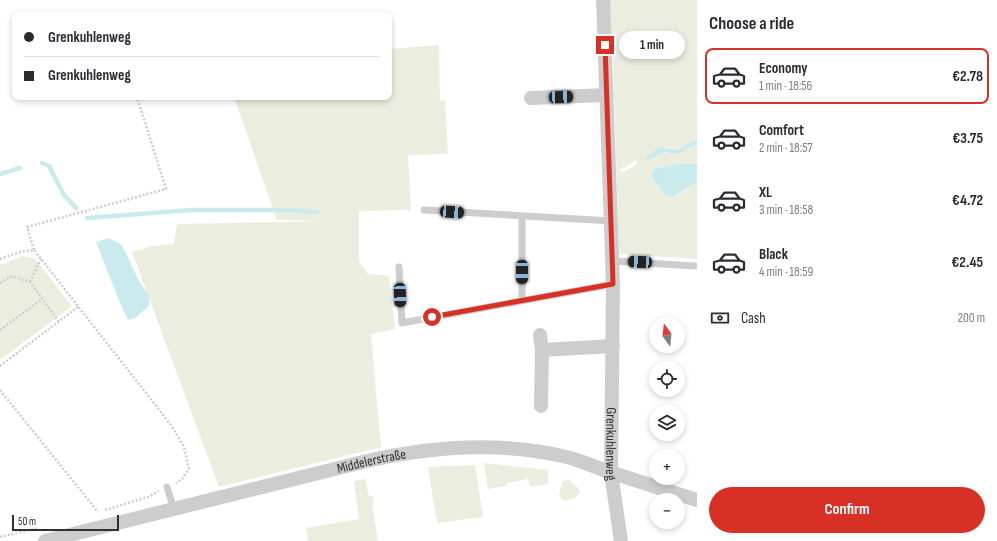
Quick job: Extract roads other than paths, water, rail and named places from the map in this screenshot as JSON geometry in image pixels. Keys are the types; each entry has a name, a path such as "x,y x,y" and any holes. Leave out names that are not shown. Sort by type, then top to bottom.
{"street":[{"name":"Grenkuhlenweg","path":"603,0 613,261 611,473 621,541"},
{"path":"530,98 607,95"},
{"path":"540,335 542,350 541,406"},
{"path":"542,350 613,346"},
{"name":"Middelerstraße","path":"46,541 374,459 409,452 457,447 491,447 534,451 568,457 611,473 697,500"}],"lane":[{"path":"424,210 612,221"},
{"path":"522,216 522,300"},
{"path":"613,261 695,266"},
{"path":"399,267 402,323 613,284"},
{"path":"167,487 174,509"}],"water":[{"path":"693,141 697,141 697,145 680,153 676,154 665,152 648,160 645,157 661,147 678,150"},
{"path":"677,164 697,164 697,182 673,197 666,195 651,176 654,169"},
{"path":"109,238 122,245 139,281 149,295 149,306 135,318 128,320 96,242"}],"waterway":[{"path":"42,163 49,166 64,195 76,208"},
{"path":"0,174 20,168"},
{"path":"87,218 191,210 281,210 317,212"}]}
